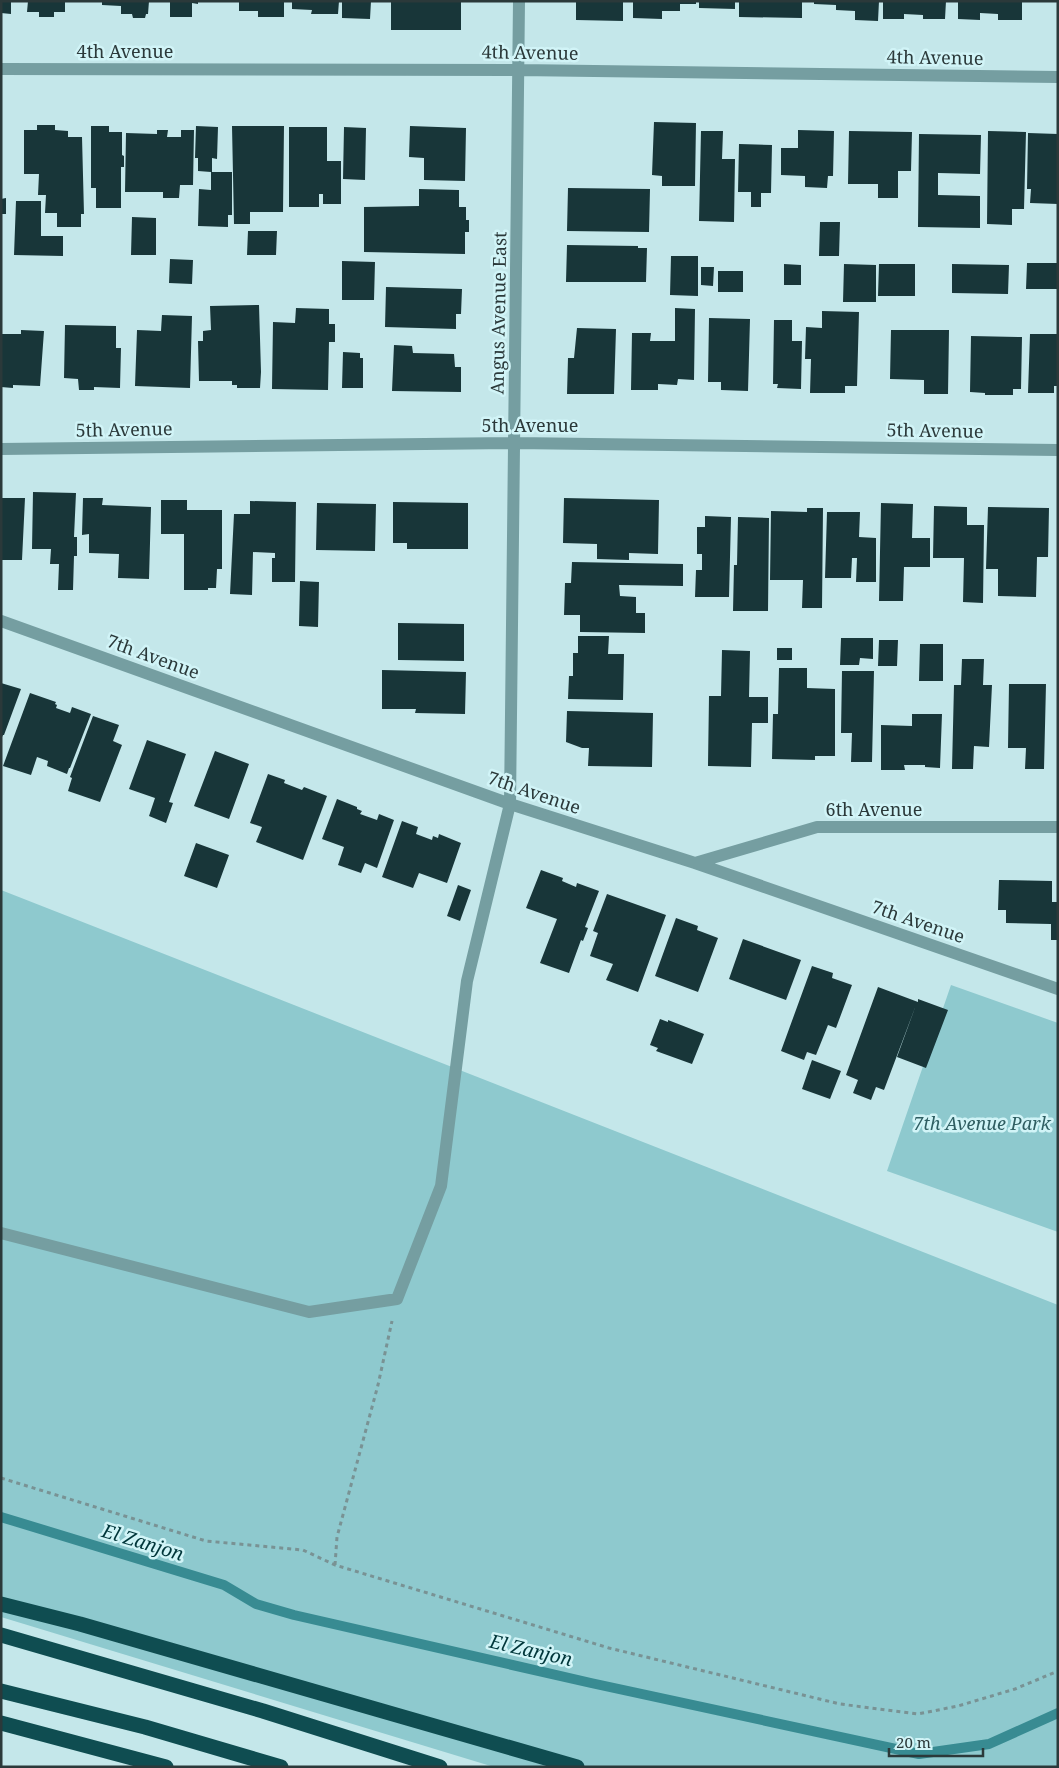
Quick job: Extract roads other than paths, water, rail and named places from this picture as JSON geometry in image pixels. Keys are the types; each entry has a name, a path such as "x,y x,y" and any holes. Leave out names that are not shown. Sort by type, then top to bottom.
{"highway":[{"path":"1,1604 80,1624 578,1767"},
{"path":"1,1635 263,1711 440,1767"},
{"path":"1,1691 145,1727 282,1767"},
{"path":"1,1723 166,1767"}],"street":[{"name":"Angus Avenue East","path":"1,1233 310,1312 397,1299 441,1186 467,981 510,804 519,1"},
{"name":"4th Avenue","path":"1,69 519,70 1058,77"},
{"name":"5th Avenue","path":"1,450 515,443 1058,450"},
{"name":"7th Avenue","path":"1,621 510,804 695,863 1058,989"},
{"name":"6th Avenue","path":"695,863 817,827 1058,827"}],"waterway":[{"name":"El Zanjon","path":"1,1517 224,1585 256,1604 294,1615 591,1683 919,1754 989,1744 1058,1713"}],"park label":[{"name":"7th Avenue Park","path":"982,1124"}]}
